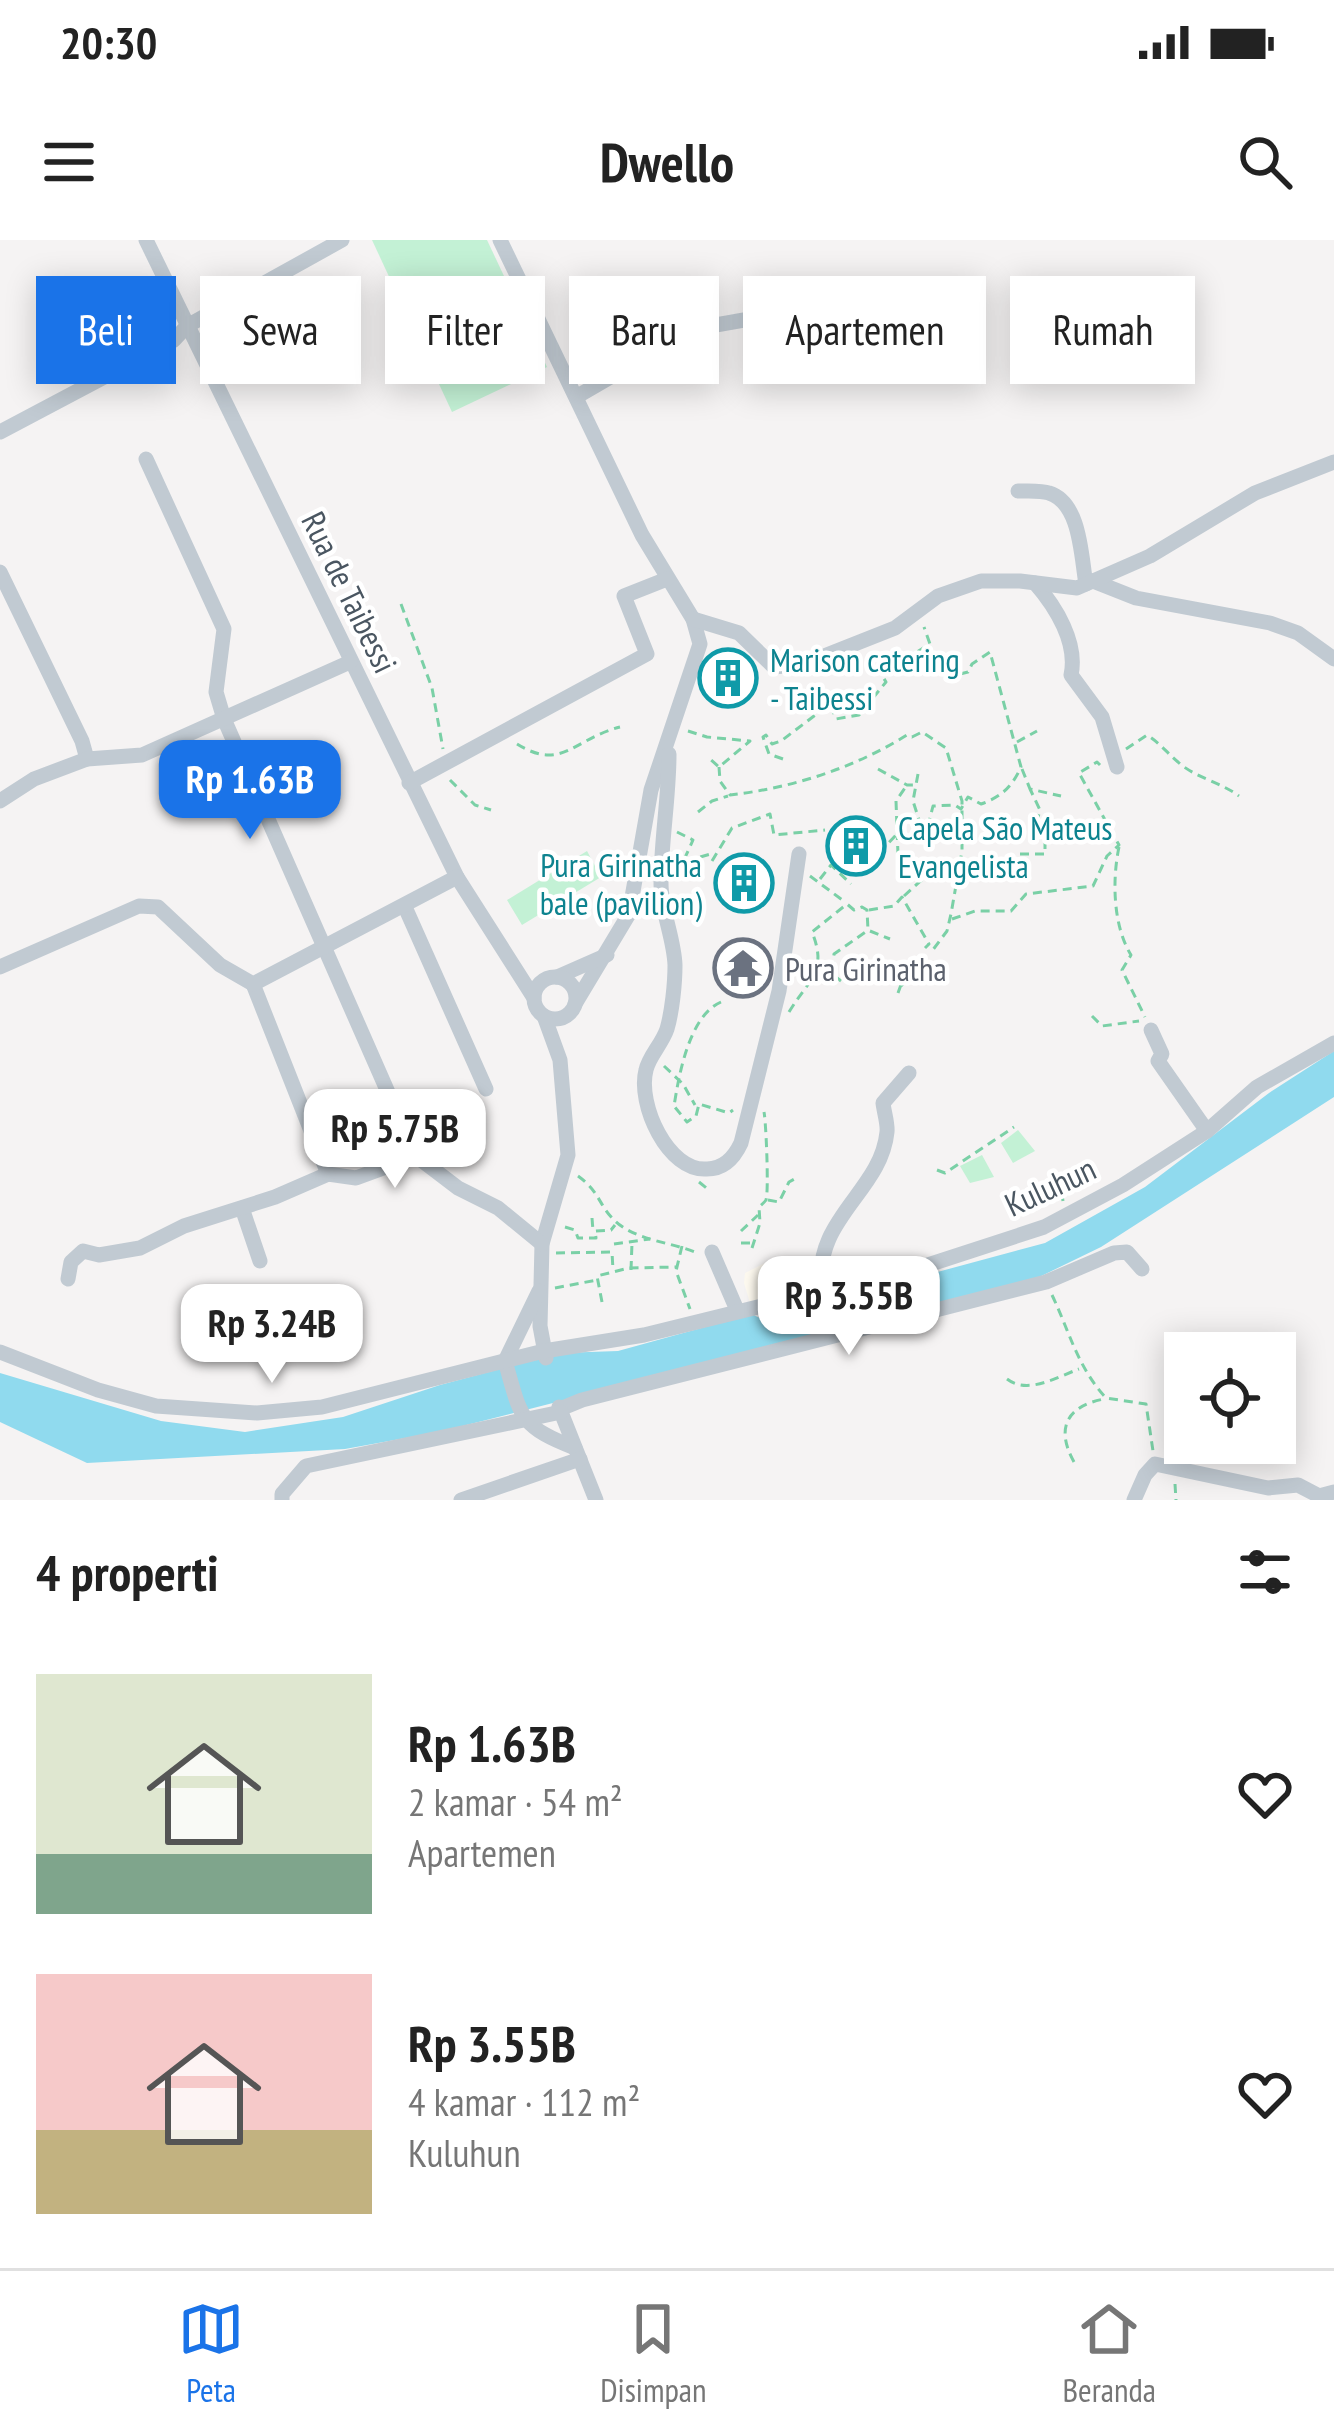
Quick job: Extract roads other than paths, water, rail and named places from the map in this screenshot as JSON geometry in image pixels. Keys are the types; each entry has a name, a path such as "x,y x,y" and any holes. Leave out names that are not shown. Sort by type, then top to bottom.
{"street":[{"name":"Rua de Taibessi","path":"146,240 457,877 534,998"},
{"path":"0,432 174,340 187,326 342,240"},
{"path":"500,240 667,579 694,620 700,644 646,811 629,914 570,1010 544,1016"},
{"path":"576,397 693,329 743,320"},
{"path":"146,459 224,629 216,692 224,719 416,1156 458,1188 498,1208 542,1248"},
{"path":"694,620 739,634 774,668 804,664 895,628 938,596 980,581 1076,588 1150,556 1255,493 1334,462"},
{"path":"1018,491 1050,493 1066,504 1090,582"},
{"path":"0,572 82,741 86,759"},
{"path":"409,783 646,654 624,596 667,579"},
{"path":"1090,582 1136,598 1270,623 1298,633 1334,659"},
{"path":"1035,583 1054,604 1074,659 1071,676 1102,717 1115,761"},
{"path":"0,801 34,778 86,759 142,755 350,662"},
{"path":"668,745 661,886 675,966 667,1030 646,1071 646,1100 676,1158 693,1169 713,1170 734,1158 741,1143 782,974 799,854"},
{"path":"253,985 457,877"},
{"path":"0,967 139,906 158,907 220,965 253,985 328,1174"},
{"path":"405,907 486,1089"},
{"path":"545,1355 542,1248 568,1155 560,1060 534,998 538,985 607,955"},
{"path":"514,962 570,983 560,1060"},
{"path":"1151,1030 1162,1054 1158,1061 1207,1131"},
{"name":"Kuluhun","path":"0,1352 98,1390 156,1406 257,1414 322,1406 644,1335 928,1265 1044,1227 1123,1185 1207,1131 1257,1088 1334,1043"},
{"path":"822,1289 819,1270 832,1227 876,1165 887,1132 883,1103 910,1073"},
{"path":"68,1279 70,1262 82,1251 98,1256 119,1254 328,1174 356,1178 416,1156"},
{"path":"242,1208 260,1261"},
{"path":"282,1500 281,1494 306,1466 560,1410 582,1400 1046,1282 1114,1253 1127,1252 1142,1269"},
{"path":"716,1259 737,1310"},
{"path":"541,1288 505,1362 522,1417 546,1437 578,1453"},
{"path":"560,1410 596,1500"},
{"path":"460,1500 578,1453"},
{"path":"1134,1500 1149,1467 1155,1464 1268,1488 1298,1485 1319,1496 1334,1492"}],"water":[{"path":"1334,1051 1334,1097 1101,1247 1031,1281 439,1432 345,1449 87,1463 0,1422 0,1373 161,1421 245,1432 343,1417 560,1353 618,1351 752,1314 770,1321 793,1318 804,1308 1045,1243 1145,1187 1269,1093"}],"place":[{"name":"Marison catering - Taibessi","path":"728,678"},
{"name":"Capela São Mateus Evangelista","path":"856,846"},
{"name":"Pura Girinatha bale (pavilion)","path":"744,883"},
{"name":"Pura Girinatha","path":"743,968"}]}
